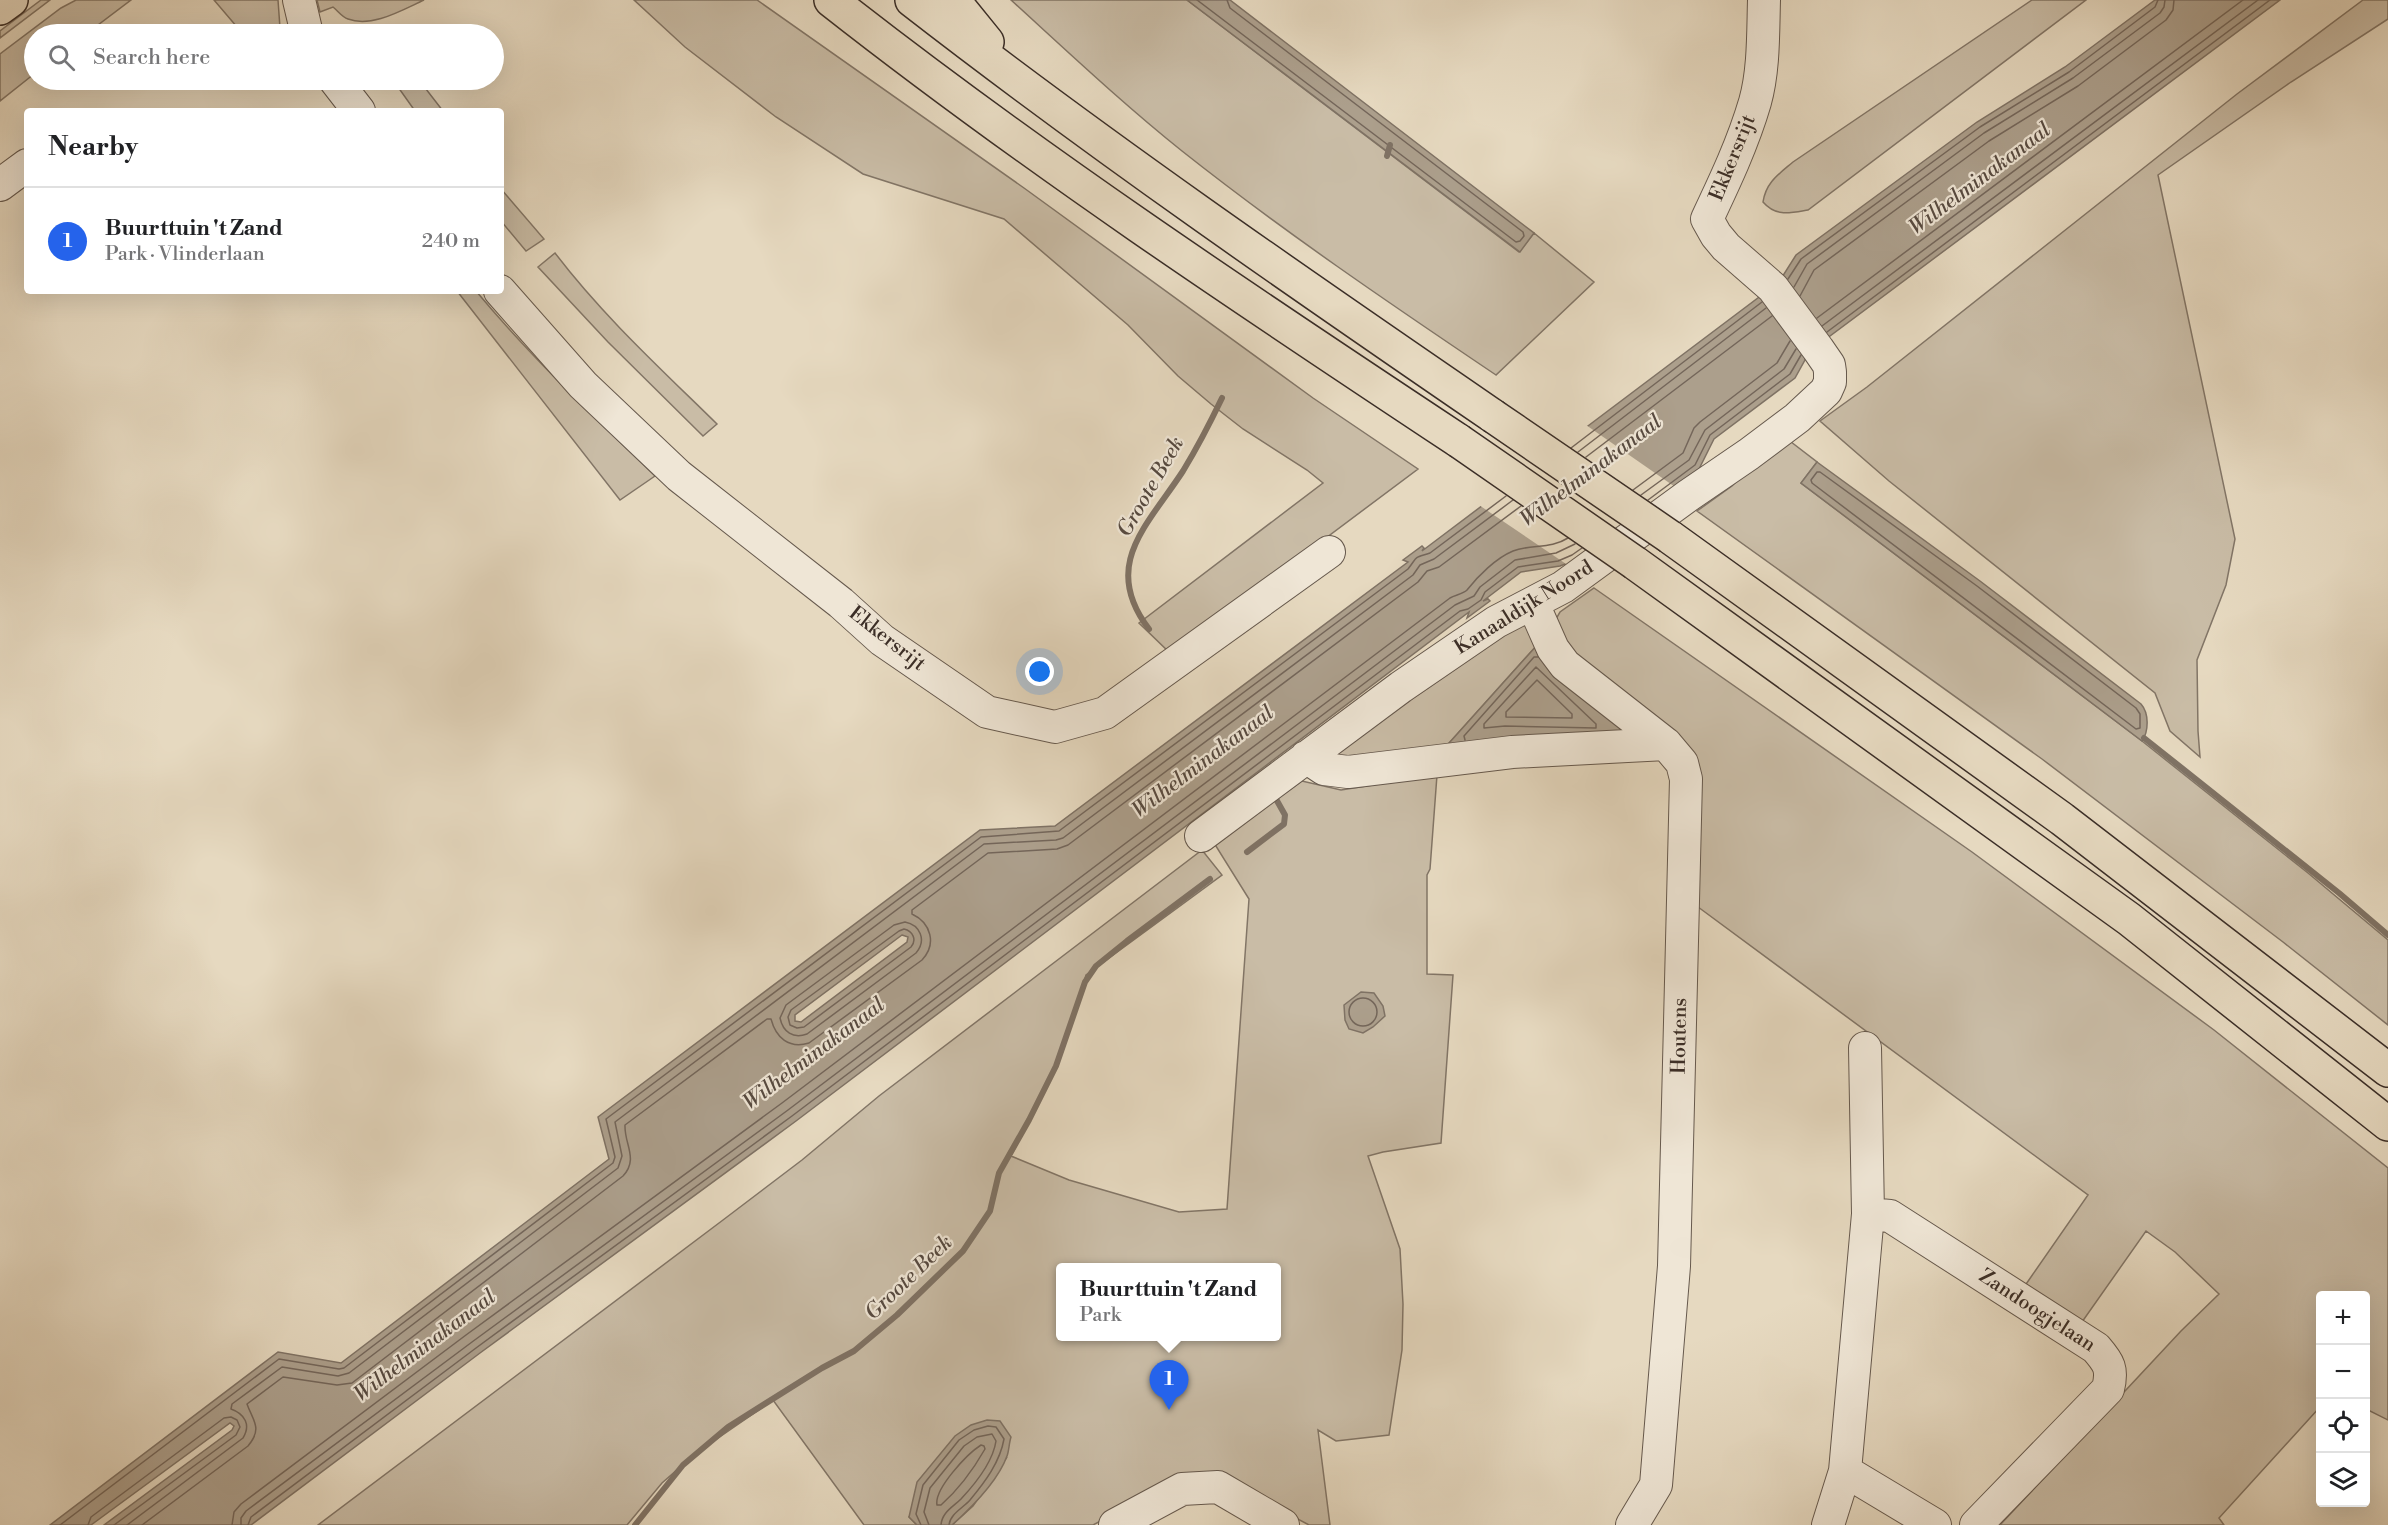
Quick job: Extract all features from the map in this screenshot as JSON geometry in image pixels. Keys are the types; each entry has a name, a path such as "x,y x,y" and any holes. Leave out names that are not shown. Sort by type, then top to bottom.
{"main road":[{"path":"0,8 11,0"},
{"path":"831,0 900,54 1059,169 1263,311 1459,441 1635,563 2129,919 2388,1124"},
{"path":"912,0 1024,88 1302,285 1670,537 2062,819 2388,1070"},
{"path":"953,0 1024,88"}],"street":[{"path":"299,0 305,24"},
{"name":"Ekkersrijt","path":"1764,0 1762,47 1755,100 1734,164 1707,219 1726,247 1773,288 1818,349 1829,365 1830,382 1826,392"},
{"path":"343,90 357,108"},
{"path":"0,185 24,167"},
{"name":"Ekkersrijt","path":"503,294 583,385 680,476 841,603 882,640 987,712 1055,727 1105,713 1329,552"},
{"name":"Kanaaldijk Noord","path":"1201,836 1401,687 1496,622 1563,587 1749,454 1797,418 1826,392"},
{"name":"Houtens","path":"1533,604 1553,649 1565,665 1666,744 1683,763 1686,779 1674,1266 1656,1485 1632,1525"},
{"path":"1306,757 1324,769 1348,772 1512,752 1666,744"},
{"path":"1828,1525 1845,1471 1868,1214 1864,1048"},
{"name":"Zandoogjelaan","path":"1868,1214 1890,1216 2096,1348 2107,1361 2111,1375 2108,1389 1976,1525"},
{"path":"1845,1471 1935,1525"},
{"path":"1115,1525 1182,1490 1218,1487 1283,1525"}],"shaded area":[{"path":"41,0 50,0 0,38 0,31"},
{"path":"76,0 131,0 99,24 40,24"},
{"path":"214,0 278,0 280,24 234,24"},
{"path":"317,0 424,0 387,17 357,21 348,19 333,7 320,12"},
{"path":"634,0 757,0 1024,188 1313,398 1418,469 1171,654 1139,623 1323,483 1307,470 1243,429 1211,404 1178,376 1128,325 1004,219 863,174 776,117 685,47"},
{"path":"1011,0 1187,0 1519,252 1534,233 1594,282 1496,375 1337,266 1220,181 1095,77"},
{"path":"2032,0 2086,0 1808,210 1778,212 1763,202 1770,184 1793,162"},
{"path":"2363,0 2388,0 2388,19 2291,82 2158,175 2235,539 2226,585 2197,660 2200,757 2170,731 2155,693 1889,481 1820,421 1867,387 2237,94"},
{"path":"24,36 24,82 0,101 0,54"},
{"path":"400,90 427,90 441,108 413,108"},
{"path":"504,192 544,239 526,251 504,225"},
{"path":"555,253 593,299 717,424 703,436 608,342 538,267"},
{"path":"459,294 479,294 540,363 655,476 620,500"},
{"path":"1782,435 1817,462 1801,483 2142,741 2388,940 2388,1025 2283,942 2042,759 1697,511 1732,486"},
{"path":"1594,588 1972,852 2214,1030 2388,1168 2388,1420 2370,1411 2370,1291 2316,1291 2316,1411 2219,1518 2224,1525 2000,1525 2181,1331 2219,1294 2175,1252 2146,1231 2082,1322 2024,1287 2088,1195 1694,904 1701,773 1692,760 1568,659 1553,624 1560,612"},
{"path":"1525,621 1539,643 1441,752 1325,759"},
{"path":"1437,775 1430,869 1427,875 1427,974 1453,975 1441,1143 1368,1156 1400,1249 1403,1304 1402,1350 1389,1435 1336,1441 1318,1430 1330,1525 1309,1525 1215,1475 1186,1477 1093,1525 952,1525 973,1506 1007,1457 909,1517 917,1525 864,1525 773,1400 695,1454 662,1483 627,1525 318,1525 802,1160 879,1096 1202,850 1222,875 1086,975 1070,1029 1040,1100 1011,1156 1069,1180 1179,1212 1227,1209 1249,899 1214,843 1302,781 1341,790"}],"water":[{"path":"1187,0 1230,0 1534,233 1520,252"},
{"name":"Wilhelminakanaal","path":"2155,0 2280,0 1810,351 1795,378 1714,439 1699,469 1576,560 1560,566 1521,572 1483,601 1488,599 1490,601 1467,618 1469,612 796,1121 480,1353 251,1525 104,1525 232,1430 234,1426 230,1423 91,1525 50,1525 278,1352 341,1363 609,1159 598,1117 980,830 1055,826 1408,562 1403,560 1422,546 1424,548 1422,551 1779,282 1796,255 1977,122 2065,67","holes":["902,935 908,937 907,942 801,1022 795,1021 795,1015"]},
{"path":"1817,462 1980,581 2141,704 2146,712 2147,722 2142,741 1801,483"},
{"path":"1539,643 1625,732 1441,752"},
{"path":"1361,992 1374,993 1383,1006 1385,1016 1363,1033 1349,1029 1345,1020 1344,1005"},
{"path":"987,1420 1000,1421 1011,1437 1007,1456 991,1484 952,1525 917,1525 909,1517 917,1482 955,1436 971,1425"}],"pier":[{"path":"1586,425 1678,489 1569,566 1479,505"}],"waterway":[{"name":"Groote Beek","path":"1387,156 1390,145"},
{"name":"Groote Beek","path":"1149,629 1135,606 1129,585 1129,565 1134,546 1183,471 1222,398"},
{"path":"2144,738 2339,893 2388,935"},
{"name":"Groote Beek","path":"1247,852 1284,824 1285,815 1276,799"},
{"name":"Groote Beek","path":"635,1525 683,1465 728,1427 822,1368 854,1351 897,1315 963,1251 990,1211 999,1173 1056,1066 1085,982 1096,966 1210,879"}],"place":[{"name":"Buurttuin 't Zand","path":"1169,1410"}]}
